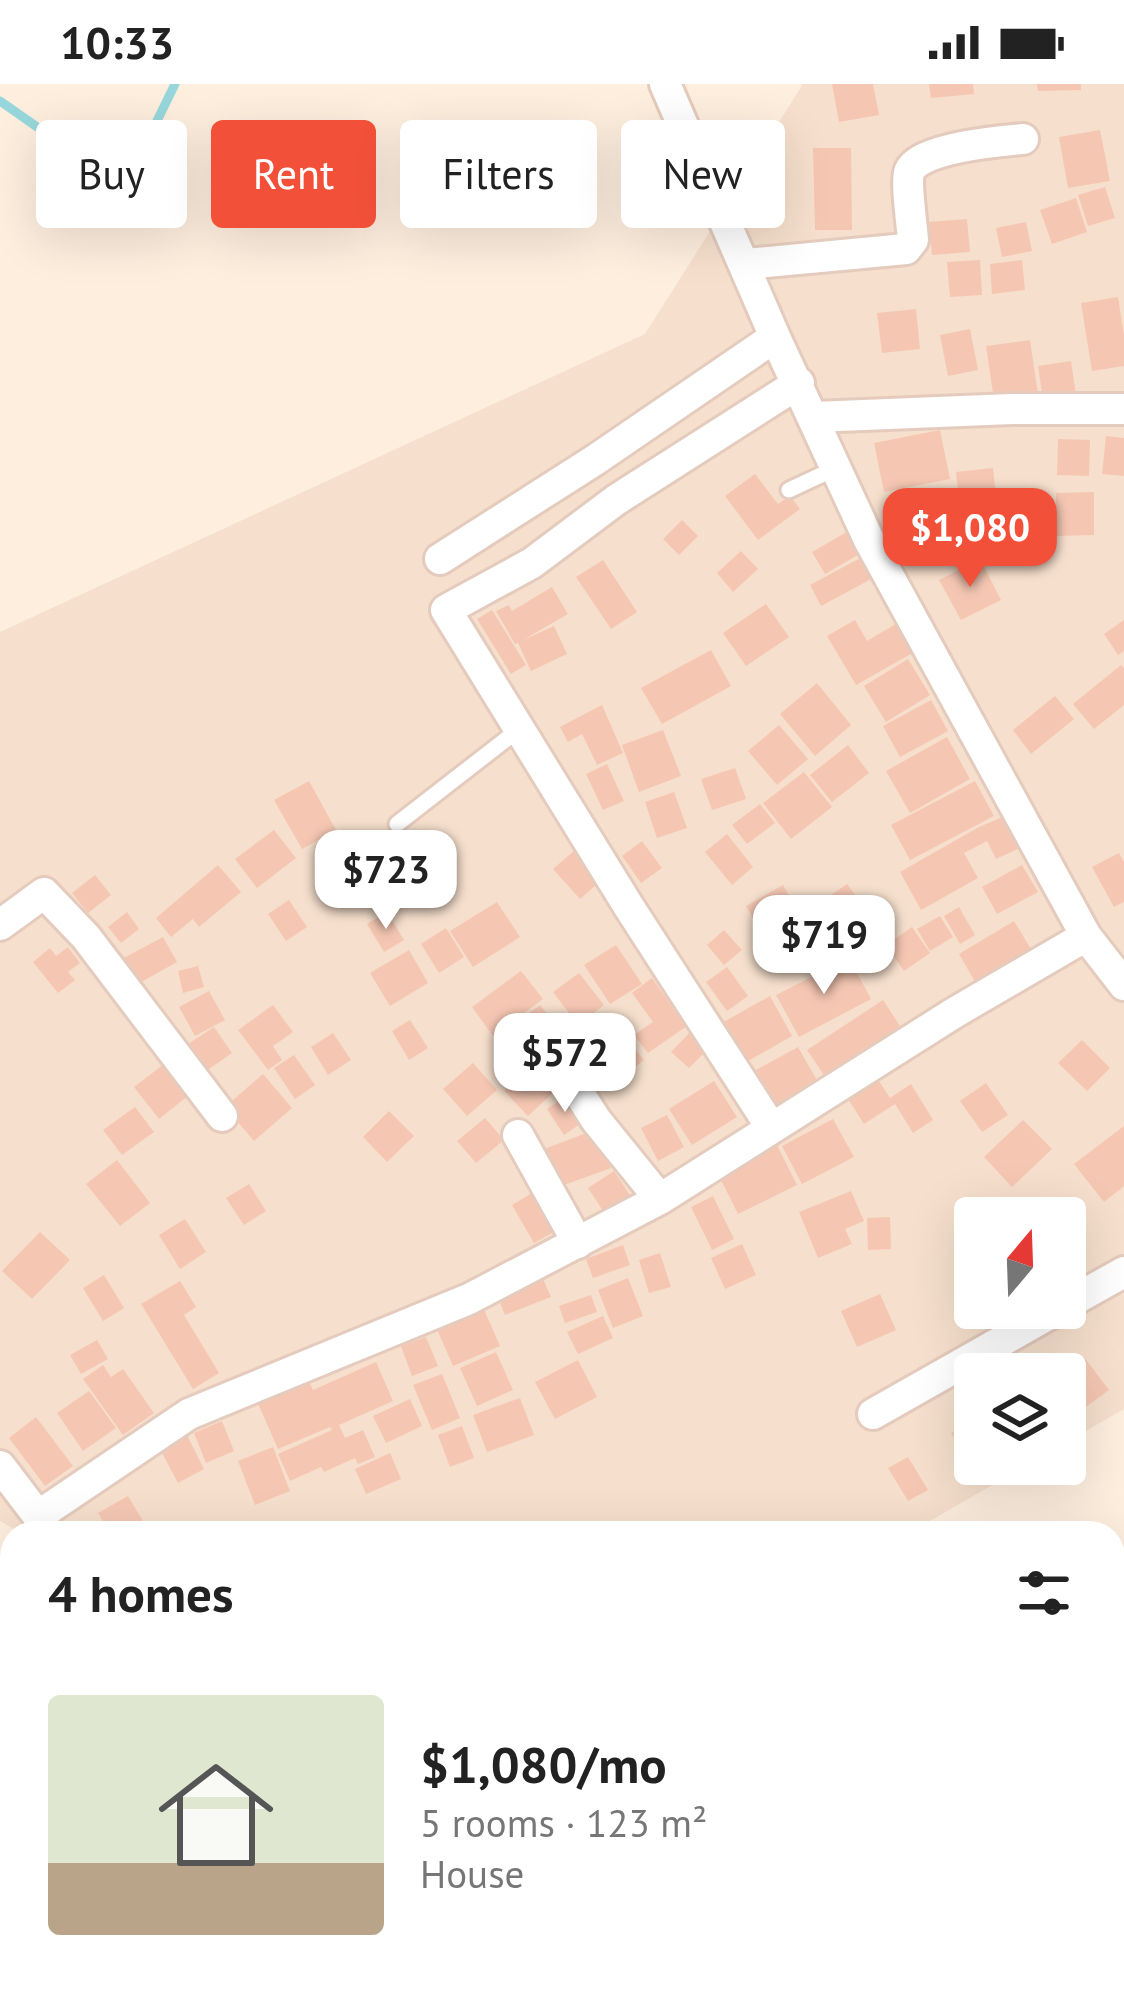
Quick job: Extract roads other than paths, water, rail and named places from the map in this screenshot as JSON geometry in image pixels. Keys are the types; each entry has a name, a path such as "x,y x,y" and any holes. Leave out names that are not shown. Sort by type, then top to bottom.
{"street":[{"path":"664,84 869,540 1086,936 1124,985"},
{"path":"746,264 906,249 913,240 909,173 917,161 980,142 1023,139"},
{"path":"440,560 776,337"},
{"path":"771,1127 446,610 532,562 616,500 799,383"},
{"path":"814,417 1124,410"},
{"path":"0,925 44,893 86,938 222,1116"},
{"path":"0,1466 38,1516 189,1414 469,1299 660,1199 954,1013 1086,936"},
{"path":"578,1090 596,1120 660,1199"},
{"path":"518,1135 578,1243"},
{"path":"1086,1294 1124,1272"},
{"path":"873,1414 1024,1329"}],"lane":[{"path":"789,490 836,468"},
{"path":"397,824 518,730"}],"waterway":[{"path":"0,101 40,129 104,154 154,127 175,84"}]}
